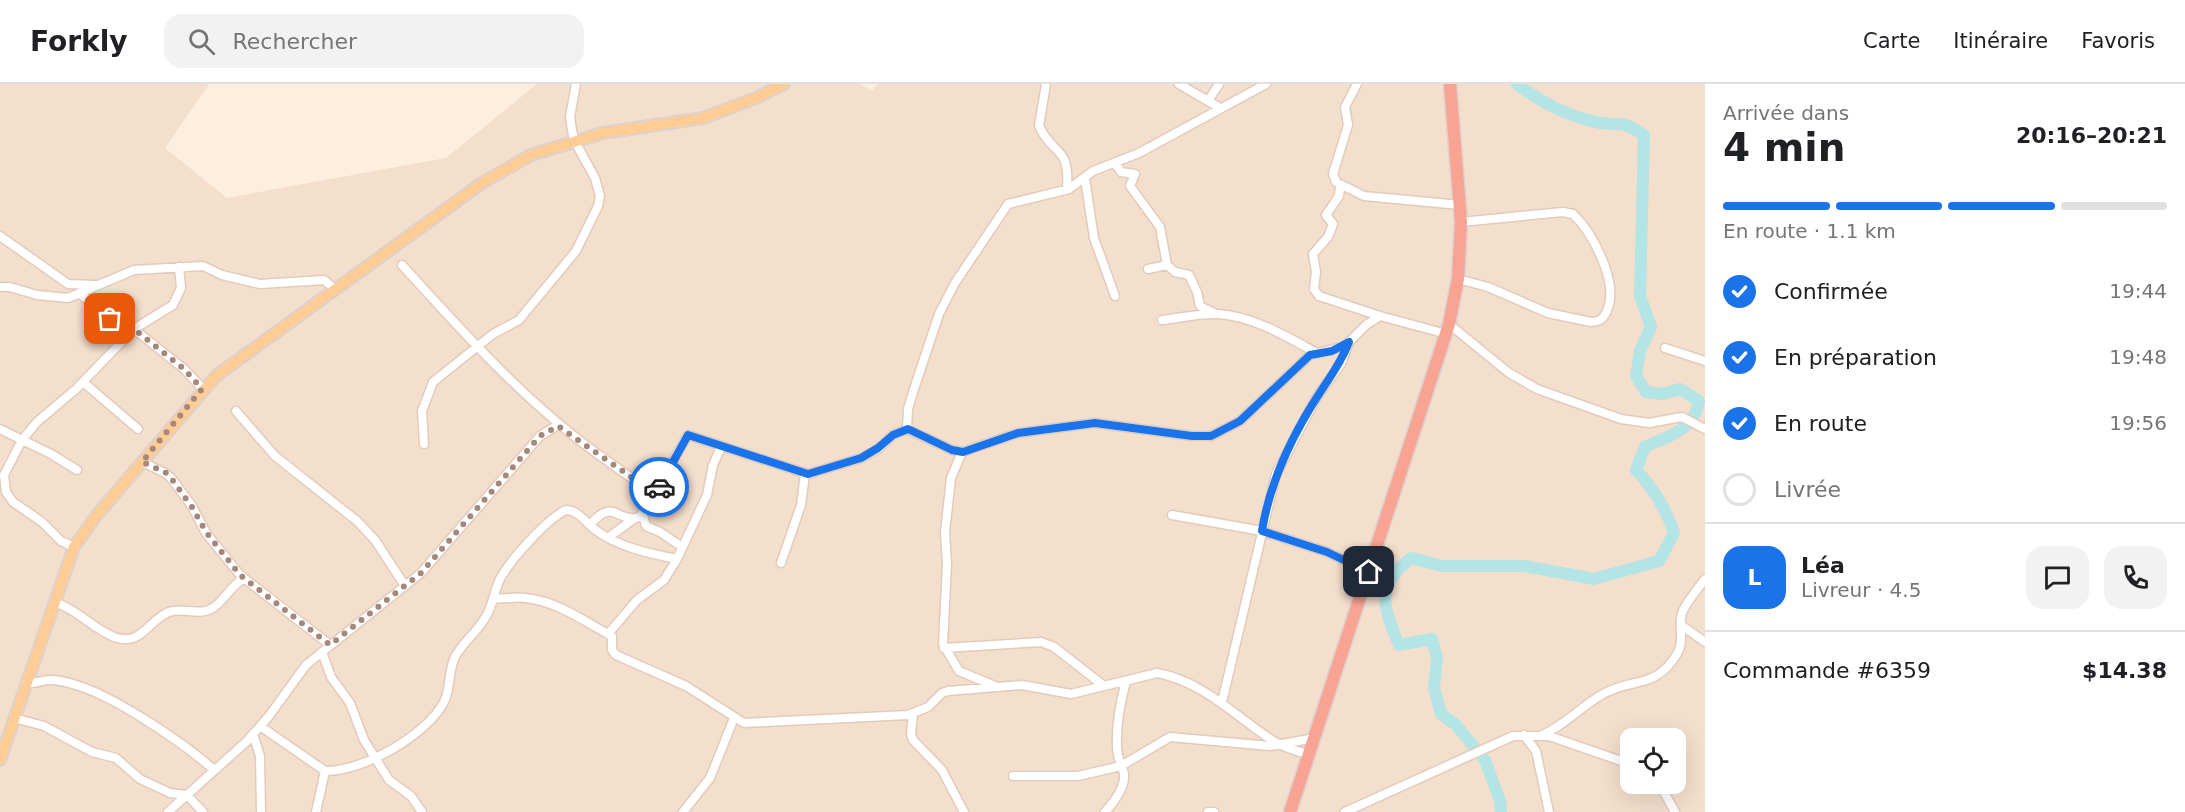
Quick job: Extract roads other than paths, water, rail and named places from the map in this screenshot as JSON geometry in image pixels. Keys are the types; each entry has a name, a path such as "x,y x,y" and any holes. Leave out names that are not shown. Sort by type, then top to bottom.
{"highway":[{"path":"1290,812 1448,329 1458,279 1461,222 1450,84"}],"main road":[{"path":"0,760 74,547 202,389 216,376 482,183 531,155 574,140 703,118 748,102 784,84"}],"street":[{"path":"424,444 423,411 429,388 493,334 519,320 548,282 566,266 591,225 600,196 590,167 574,140 570,117 576,84"},
{"path":"1046,84 1039,126 1046,138 1064,154 1068,169 1067,189"},
{"path":"1179,84 1220,108"},
{"path":"1208,101 1219,84"},
{"path":"908,429 908,409 939,314 1002,210 1015,201 1067,189 1085,179 1093,171 1139,153 1266,84"},
{"path":"1356,84 1345,107 1348,124 1333,174 1340,186 1339,196 1326,214 1332,222 1328,237 1313,254 1316,272 1314,289 1318,296 1380,316 1448,329 1509,373 1537,389 1635,422 1649,423 1677,417 1692,420 1705,429"},
{"path":"1115,163 1121,172 1135,174 1130,186 1160,227 1167,265 1175,272 1190,276 1198,294 1200,306 1217,314 1247,321 1285,336 1315,352 1332,351 1349,342 1366,325 1380,316"},
{"path":"1085,179 1094,238 1115,296"},
{"path":"1340,186 1364,196 1394,201 1460,205"},
{"path":"1458,279 1488,287 1548,313 1591,322 1597,322 1605,315 1612,292 1608,272 1573,214 1563,212 1461,222"},
{"path":"0,236 68,284 99,284"},
{"path":"402,265 477,347 558,426 637,482 657,491"},
{"path":"1148,269 1167,265"},
{"path":"0,287 58,297 80,294 134,270 203,266 222,275 260,284 324,280 335,289"},
{"path":"74,547 61,541 42,522 13,502 6,492 4,475 22,440 38,422 83,382 134,329 173,304 181,288 179,267"},
{"path":"80,294 117,323 134,329 184,369 202,389"},
{"path":"1162,320 1217,314"},
{"path":"1222,702 1269,494 1284,455 1318,395 1341,364 1349,342"},
{"path":"1665,348 1705,361"},
{"path":"609,537 639,516 657,491 687,436 805,474 861,458 878,448 893,435 908,429 952,450 963,452 1018,433 1095,423 1192,436 1211,436 1240,421 1315,352"},
{"path":"83,382 138,429"},
{"path":"236,411 274,456 357,520 375,540 405,586"},
{"path":"168,812 253,734 300,671 428,566 540,436 558,426"},
{"path":"0,429 76,470"},
{"path":"608,634 637,600 663,580 677,560 707,495 713,465 721,447"},
{"path":"963,452 951,478 945,532 947,564 942,629 944,648 959,671 998,687"},
{"path":"142,462 165,472 171,478 192,507 206,532 244,578 330,645"},
{"path":"781,563 801,505 805,474"},
{"path":"260,726 325,771 352,768 413,735 443,704 450,684 455,657 485,618 507,568 560,513 570,510 609,537 652,554 677,560"},
{"path":"590,525 600,513 608,511 639,516 646,526 660,532 682,547"},
{"path":"1172,515 1262,531 1327,552 1369,572"},
{"path":"54,602 72,609 113,636 130,639 142,636 162,616 172,611 200,612 212,608 230,587 244,578"},
{"path":"1542,735 1563,725 1601,694 1618,687 1642,684 1663,672 1680,648 1683,610 1705,579"},
{"path":"494,598 507,600 524,597 561,606 614,638 612,650 616,655 698,693 734,718 753,724 913,713 928,707 944,692 1022,684 1064,694 1126,681 1150,673 1163,674 1222,702 1280,745 1315,738"},
{"path":"1681,625 1705,642"},
{"path":"944,648 1041,642 1054,647 1104,686"},
{"path":"322,652 331,677 350,703 364,740 389,780 411,796 422,812"},
{"path":"26,682 32,684 46,680 63,681 96,693 191,750 214,770"},
{"path":"1105,812 1121,788 1124,773 1120,766 1117,746 1118,712 1126,681"},
{"path":"913,713 911,734 913,740 942,770 964,812"},
{"path":"14,718 44,726 92,752 116,758 140,779 170,793 187,795 202,812"},
{"path":"683,812 710,778 734,718"},
{"path":"253,734 260,756 261,812"},
{"path":"1524,735 1536,751 1549,812"},
{"path":"1345,812 1508,737 1542,735 1620,761"},
{"path":"1013,776 1078,776 1120,766 1170,737 1280,745 1310,755"},
{"path":"316,812 321,778 325,771"},
{"path":"1665,794 1675,812"},
{"path":"1208,812 1214,812"}],"waterway":[{"path":"1501,812 1500,801 1485,760 1456,725 1441,714 1434,688 1437,658 1432,639 1399,645 1386,608 1387,588 1399,568 1411,558 1442,566 1524,566 1594,579 1659,561 1674,533 1659,499 1636,470 1645,447 1686,426 1692,419 1699,401 1680,389 1663,394 1646,392 1636,376 1640,351 1651,327 1640,296 1644,135 1628,126 1599,123 1561,111 1517,84"}]}
